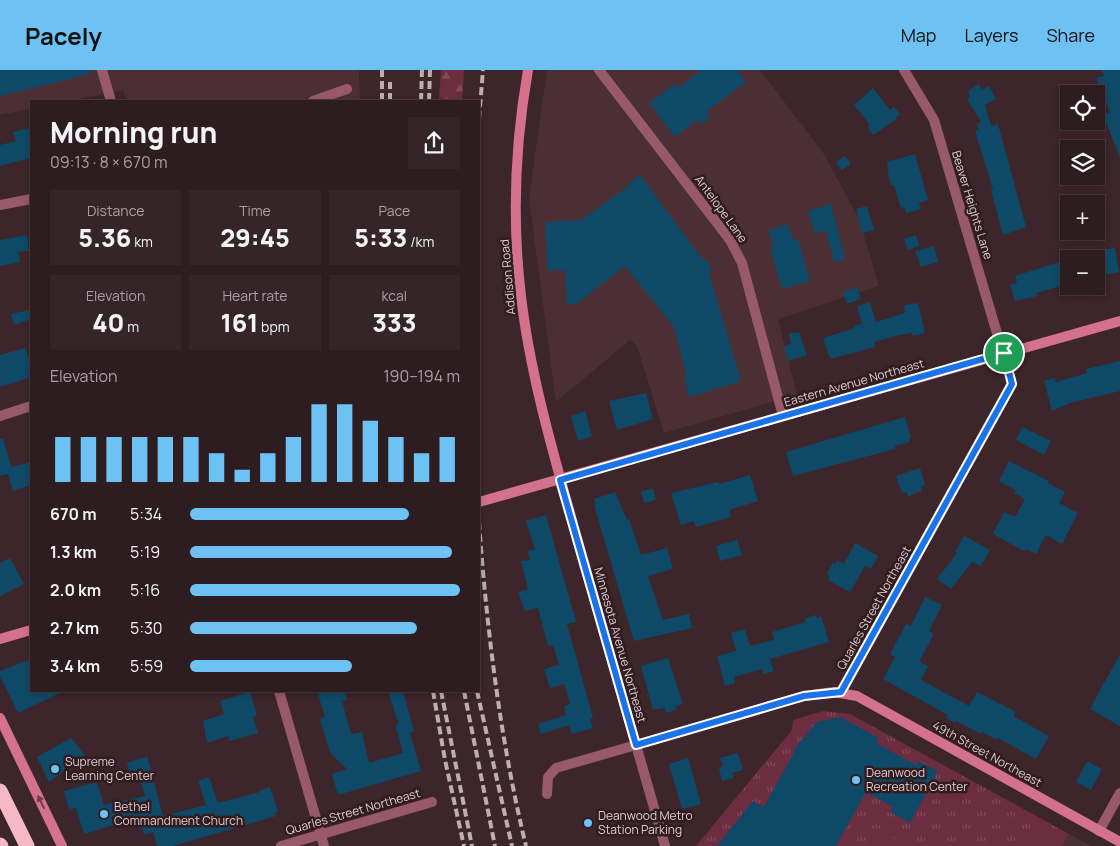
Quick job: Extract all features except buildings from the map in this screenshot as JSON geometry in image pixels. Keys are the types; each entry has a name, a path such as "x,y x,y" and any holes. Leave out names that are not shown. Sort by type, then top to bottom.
{"highway":[{"path":"0,791 27,846"}],"street":[{"path":"102,70 111,100"},
{"name":"Addison Road","path":"528,70 519,130 516,174 521,294 527,338 560,480"},
{"name":"Antelope Lane","path":"599,70 730,240 742,263 783,416"},
{"name":"Beaver Heights Lane","path":"904,70 934,120 1004,353"},
{"path":"316,100 347,89"},
{"path":"0,205 30,199"},
{"name":"Eastern Avenue Northeast","path":"480,502 1120,321"},
{"name":"Quarles Street Northeast","path":"841,692 1012,384 1004,353"},
{"path":"0,416 30,406"},
{"name":"Minnesota Avenue Northeast","path":"560,480 665,846"},
{"path":"0,639 30,630"},
{"path":"279,692 324,846"},
{"path":"547,794 548,778 556,768 804,696 841,692"},
{"name":"49th Street Northeast","path":"841,692 857,696 1120,842"},
{"path":"0,718 62,846"},
{"path":"1100,830 1120,793"},
{"name":"Quarles Street Northeast","path":"281,846 432,802"}],"shaded area":[{"path":"0,70 359,70 360,100 127,100 123,90 74,100 30,100 30,109 0,115"},
{"path":"547,70 760,70 824,154 860,221 879,286 778,319 797,395 664,433 637,346 630,340 556,402 529,199"},
{"path":"1069,834 1091,846 1062,846"}],"green space":[{"path":"441,70 464,70 462,100 439,100"},
{"path":"823,711 850,714 1069,834 1062,846 696,846 792,730 793,720"},
{"path":"1036,819 1067,836 1061,846 1021,846"},
{"path":"883,832 907,846 875,846"}],"railway":[{"path":"382,70 382,100"},
{"path":"421,100 422,70"},
{"path":"429,100 430,70"},
{"path":"480,107 483,70"},
{"path":"390,82 390,100"},
{"path":"480,534 496,685 509,766 526,846"},
{"path":"433,692 445,760 464,846"},
{"path":"441,692 472,846"},
{"path":"464,692 495,846"},
{"path":"477,692 512,846"}],"place":[{"name":"Supreme Learning Center","path":"55,769"},
{"name":"Deanwood Recreation Center","path":"856,780"},
{"name":"Bethel Commandment Church","path":"104,814"},
{"name":"Deanwood Metro Station Parking","path":"588,823"}],"route":[{"path":"1004,353 1012,384 841,692 804,696 636,745 560,480 1004,353"}]}
